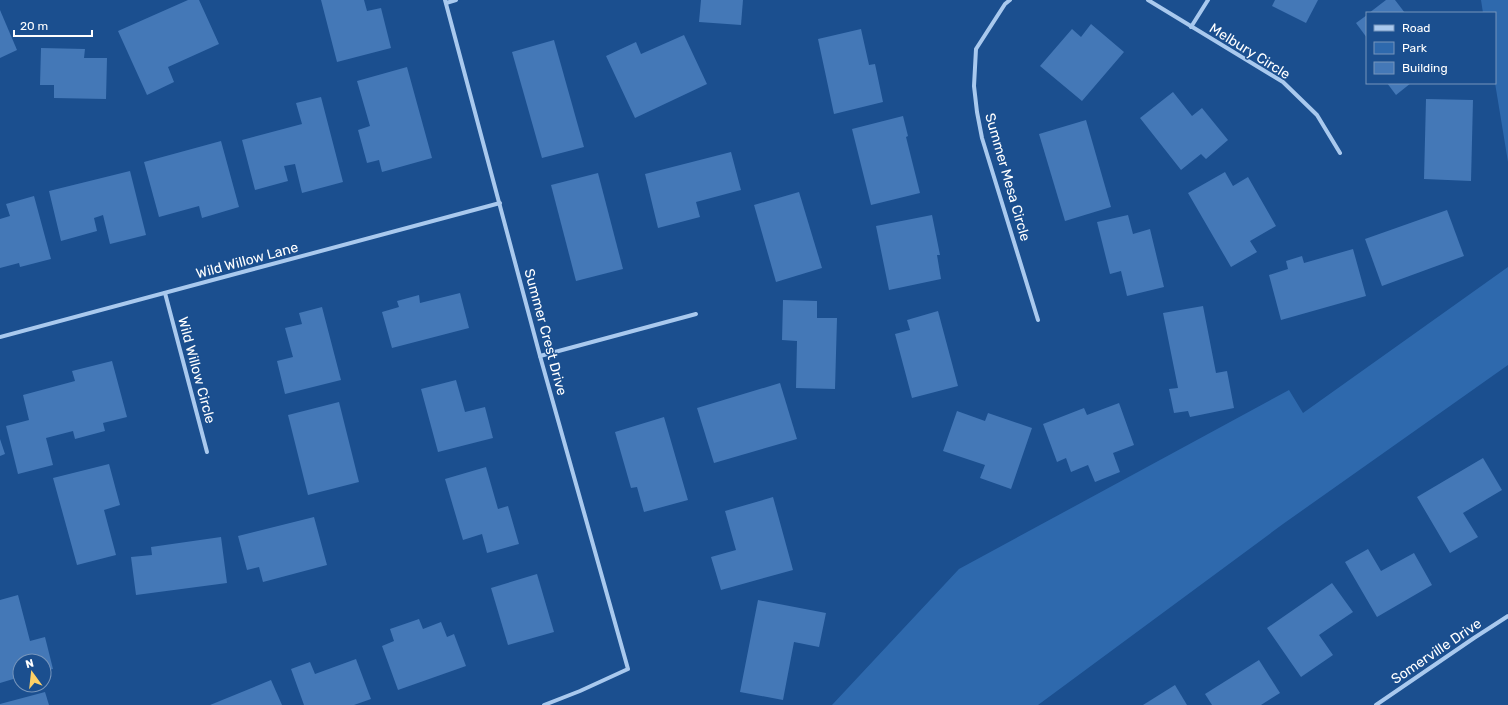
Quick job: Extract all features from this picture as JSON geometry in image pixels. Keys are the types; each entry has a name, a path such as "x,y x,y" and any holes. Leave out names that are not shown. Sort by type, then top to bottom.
{"street":[{"path":"446,1 456,0"},
{"name":"Summer Mesa Circle","path":"1010,0 1005,4 976,50 974,86 982,138 1038,320"},
{"name":"Melbury Circle","path":"1148,0 1282,82 1317,115 1340,152"},
{"path":"1191,26 1208,0"},
{"name":"Summer Crest Drive","path":"446,1 540,356 628,669 580,691 544,705"},
{"name":"Wild Willow Lane","path":"0,338 500,203"},
{"name":"Wild Willow Circle","path":"165,293 207,452"},
{"path":"540,356 696,314"},
{"name":"Somerville Drive","path":"1376,705 1508,616"}],"green space":[{"path":"1481,0 1508,0 1508,162 1495,84 1496,12 1483,12"},
{"path":"1508,267 1508,365 1283,524 1038,705 832,705 959,569 1289,390 1303,413"}],"building":[{"path":"188,0 199,0 219,44 168,67 174,82 147,95 118,31"},
{"path":"321,0 364,0 367,11 381,8 391,48 337,62"},
{"path":"701,0 743,0 741,25 699,22"},
{"path":"1275,0 1318,0 1306,23 1272,6"},
{"path":"1386,0 1395,0 1404,12 1370,12"},
{"path":"0,10 17,50 0,58"},
{"path":"1366,16 1366,37 1356,23"},
{"path":"1091,24 1124,52 1082,101 1040,66 1072,29 1081,37"},
{"path":"861,29 869,65 875,64 883,102 834,114 818,39"},
{"path":"684,35 707,84 635,118 606,56 636,42 641,54"},
{"path":"554,40 584,147 542,158 512,52"},
{"path":"41,48 85,49 84,58 107,58 106,99 54,98 54,85 40,85"},
{"path":"407,67 432,158 382,172 379,160 367,163 358,130 370,126 357,81"},
{"path":"1388,84 1410,84 1396,95"},
{"path":"1173,92 1192,116 1202,108 1228,140 1206,159 1201,154 1181,170 1140,118"},
{"path":"321,97 343,182 302,193 295,164 284,166 288,181 255,190 242,140 302,124 296,103"},
{"path":"1426,99 1473,100 1471,181 1424,179"},
{"path":"903,116 908,136 906,137 920,193 871,205 852,129"},
{"path":"1086,120 1111,207 1065,221 1039,134"},
{"path":"221,141 239,207 202,218 199,206 159,217 144,162"},
{"path":"731,152 741,190 696,202 700,217 658,228 645,174"},
{"path":"130,171 146,235 110,244 103,215 94,218 97,231 61,241 49,191"},
{"path":"1225,172 1233,186 1248,177 1276,226 1250,241 1257,252 1231,267 1188,193"},
{"path":"598,173 623,269 576,281 551,185"},
{"path":"799,192 822,268 776,282 754,205"},
{"path":"34,196 51,259 20,267 19,263 0,268 0,219 10,216 6,204"},
{"path":"1447,210 1464,256 1382,286 1365,239"},
{"path":"932,215 940,255 937,255 941,279 889,290 876,226"},
{"path":"1128,215 1133,234 1150,229 1164,287 1127,296 1121,271 1110,274 1097,222"},
{"path":"1353,249 1366,296 1281,320 1269,275 1288,269 1286,261 1302,256 1304,263"},
{"path":"460,293 469,328 392,348 382,312 399,307 397,301 419,295 420,303"},
{"path":"783,300 817,301 817,318 837,318 835,389 796,388 797,341 782,340"},
{"path":"1203,306 1216,373 1227,371 1234,408 1190,417 1188,411 1174,413 1169,389 1178,388 1163,313"},
{"path":"322,307 341,380 285,394 277,361 293,357 285,328 302,324 299,313"},
{"path":"938,311 958,386 912,398 895,334 910,330 907,320"},
{"path":"112,361 127,417 103,423 105,431 75,439 73,431 46,438 53,465 18,474 6,426 29,420 23,395 75,381 72,371"},
{"path":"456,380 465,412 485,407 493,438 438,452 421,389"},
{"path":"780,383 797,439 714,463 697,408"},
{"path":"339,402 359,482 308,495 288,415"},
{"path":"1119,403 1134,445 1113,453 1120,472 1095,482 1088,465 1071,472 1066,458 1057,462 1043,424 1084,408 1087,415"},
{"path":"957,411 985,421 988,413 1032,428 1011,489 980,478 985,465 943,451"},
{"path":"664,417 688,500 644,512 637,487 631,488 615,432"},
{"path":"0,439 5,454 0,456"},
{"path":"1483,458 1502,490 1463,513 1478,537 1450,553 1417,497"},
{"path":"109,464 120,505 104,510 116,555 77,565 53,478"},
{"path":"486,467 498,509 508,506 519,544 487,553 482,534 463,540 445,479"},
{"path":"773,497 793,570 721,590 711,557 736,550 725,511"},
{"path":"314,517 327,565 263,582 259,567 247,570 238,536"},
{"path":"221,537 227,583 136,595 131,557 152,555 151,547"},
{"path":"1368,549 1381,571 1414,553 1432,585 1377,617 1345,562"},
{"path":"537,574 554,632 508,645 491,588"},
{"path":"1332,583 1353,612 1319,635 1333,655 1301,677 1267,628"},
{"path":"18,595 30,641 45,637 49,653 12,653 12,679 0,683 0,600"},
{"path":"758,600 826,613 819,647 794,642 783,700 740,692"},
{"path":"419,619 423,629 441,622 447,637 454,634 466,666 398,690 382,646 394,641 390,629"},
{"path":"356,659 371,699 354,705 304,705 291,669 310,662 315,674"},
{"path":"1259,660 1280,693 1261,705 1212,705 1205,694"},
{"path":"271,680 282,705 210,705"},
{"path":"1175,685 1187,705 1143,705"},
{"path":"45,693 49,705 0,705"}]}
